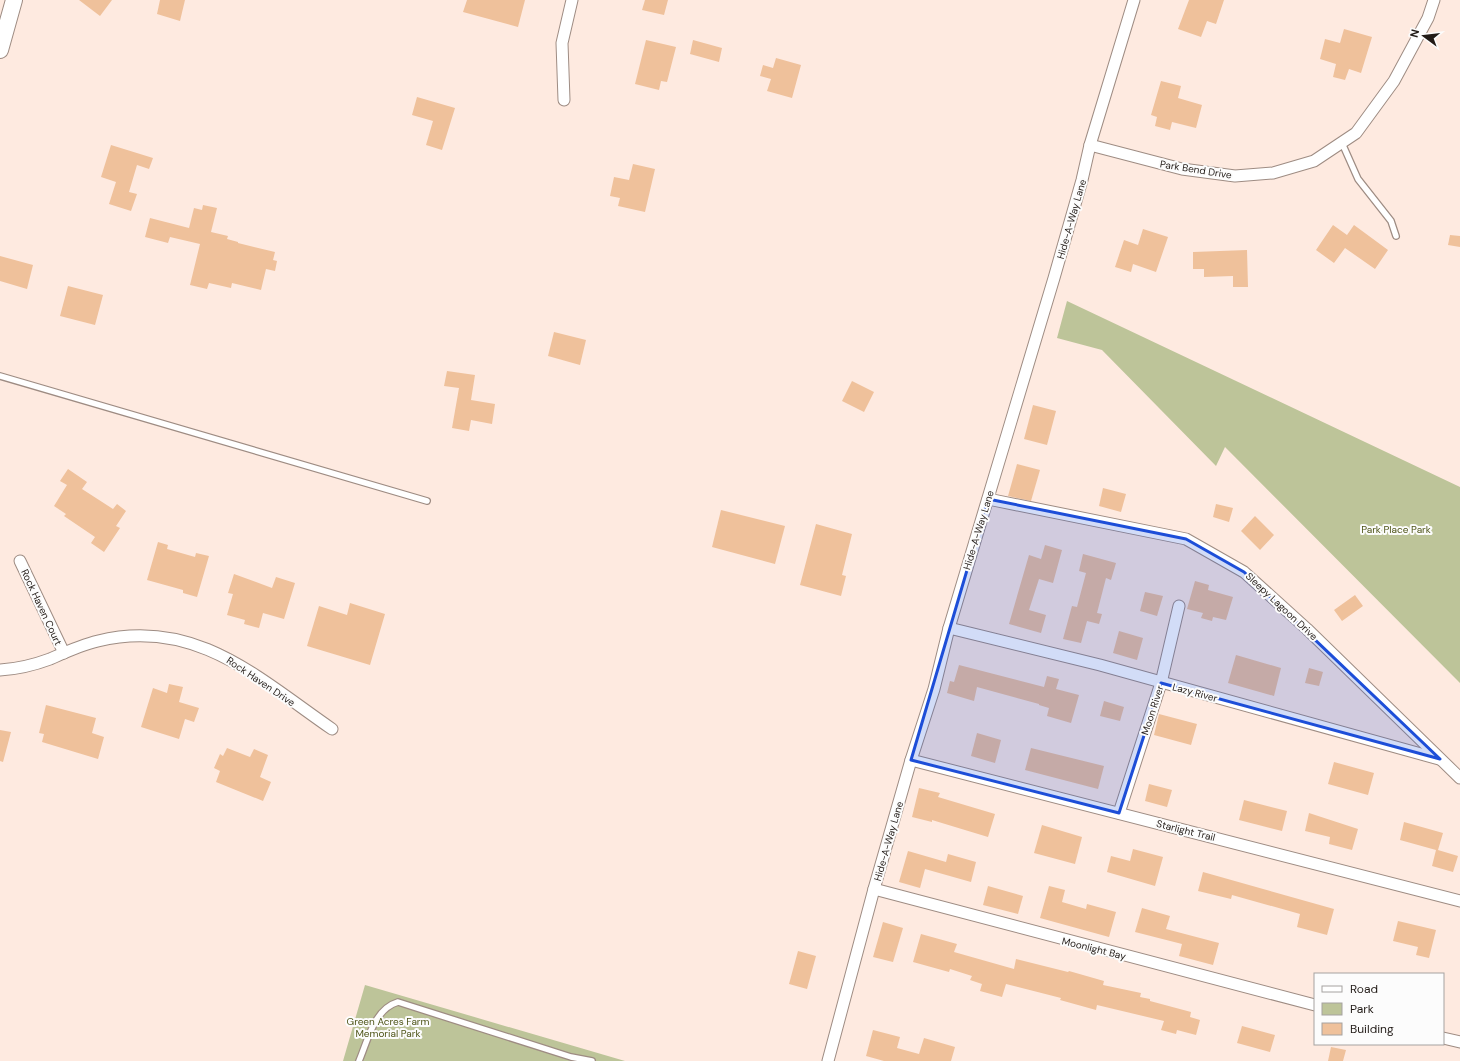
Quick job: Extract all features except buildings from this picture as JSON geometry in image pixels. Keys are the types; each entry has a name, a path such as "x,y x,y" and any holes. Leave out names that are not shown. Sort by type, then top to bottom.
{"street":[{"path":"0,50 14,0"},
{"path":"564,100 562,43 572,0"},
{"name":"Hide-A-Way Lane","path":"828,1061 874,889 911,760 934,689 949,628 1078,195 1090,144 1134,0"},
{"name":"Park Bend Drive","path":"1090,144 1182,169 1235,176 1273,173 1314,161 1356,133 1394,81 1428,18 1434,0"},
{"name":"Sleepy Lagoon Drive","path":"988,499 1186,539 1244,572 1307,629 1460,778"},
{"name":"Rock Haven Court","path":"20,561 64,653"},
{"name":"Moon River","path":"1119,813 1160,683 1179,606"},
{"name":"Lazy River","path":"949,628 1100,665 1160,683 1440,759"},
{"name":"Rock Haven Drive","path":"0,670 28,666 90,643 128,636 159,636 186,641 208,649 234,662 332,729"},
{"name":"Starlight Trail","path":"911,760 1460,901"},
{"name":"Moonlight Bay","path":"874,889 1314,1005"},
{"path":"1444,1038 1460,1042"}],"lane":[{"path":"1342,143 1358,179 1391,221 1396,236"},
{"path":"0,376 427,501"},
{"path":"359,1061 377,1018 388,1005 398,1002 563,1054 592,1061"}],"highlighted area":[{"path":"988,499 1186,539 1244,572 1440,759 1161,683 1119,813 911,760"}],"green space":[{"name":"Park Place Park","path":"1067,301 1460,487 1460,683 1225,447 1216,466 1102,350 1057,338"},
{"name":"Green Acres Farm Memorial Park","path":"365,985 625,1061 343,1061"}]}
